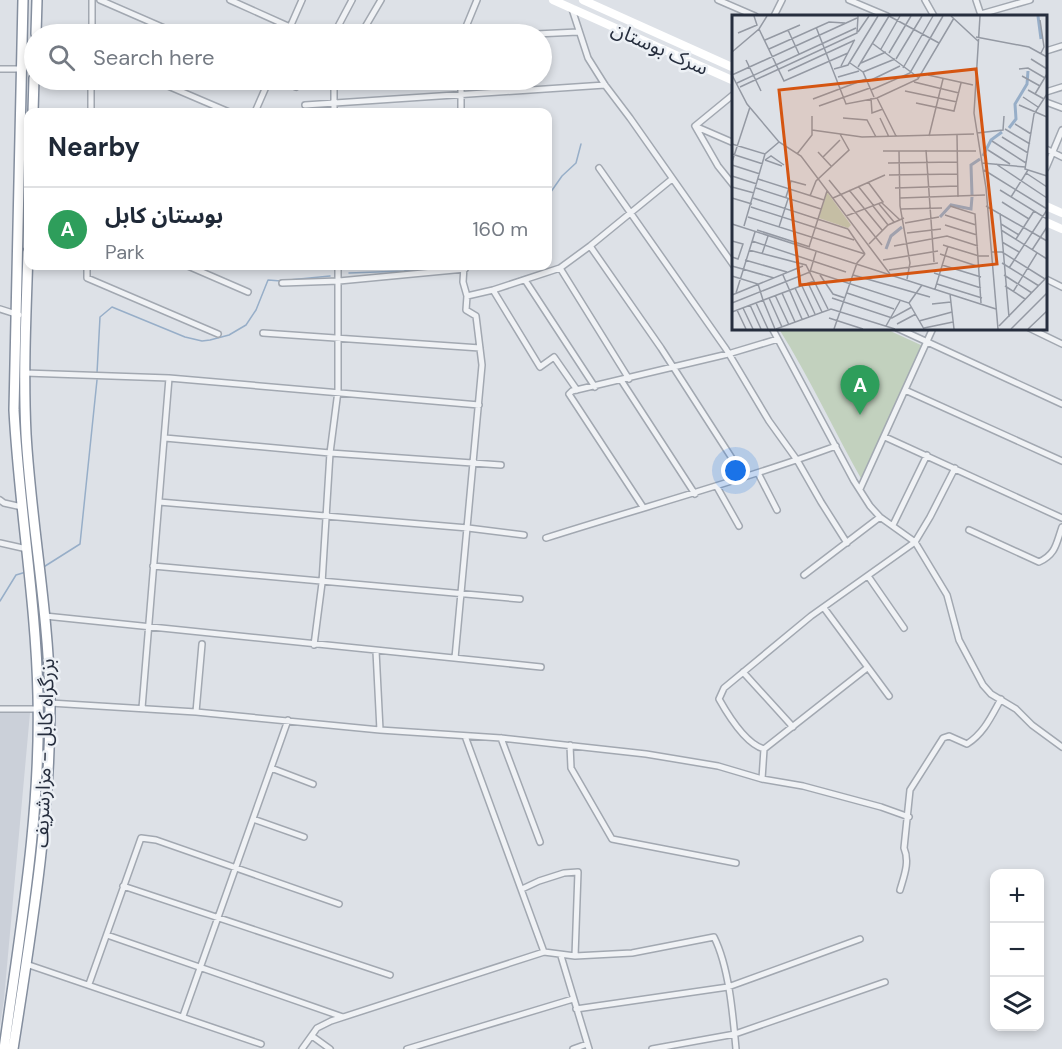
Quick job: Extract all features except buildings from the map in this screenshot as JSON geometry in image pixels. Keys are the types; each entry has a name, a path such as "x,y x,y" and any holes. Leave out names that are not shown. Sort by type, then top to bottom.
{"highway":[{"path":"23,0 14,410 27,549 34,563"},
{"path":"36,24 37,0"},
{"path":"33,108 34,90"},
{"path":"27,270 25,373 34,563"},
{"path":"14,410 26,410"},
{"name":"بزرگراه کابل - مزارشریف","path":"13,1049 15,1003 34,868 46,811 50,699 45,620 34,563"},
{"name":"بزرگراه کابل - مزارشریف","path":"4,1049 26,964 34,868 38,695 34,624 37,586"},
{"path":"34,624 45,620"},
{"path":"38,695 50,699"}],"street":[{"path":"92,0 92,24"},
{"path":"100,0 155,24"},
{"path":"230,0 283,24"},
{"path":"291,24 302,0"},
{"path":"339,24 352,0"},
{"path":"367,24 381,0"},
{"path":"468,24 477,0"},
{"name":"سرک بوستان","path":"553,0 732,80"},
{"name":"سرک بوستان","path":"583,0 732,67"},
{"path":"718,0 753,15"},
{"path":"774,15 782,0"},
{"path":"849,0 885,15"},
{"path":"925,0 933,15"},
{"path":"976,0 981,15 1013,2 1030,0"},
{"path":"572,9 588,58 605,86 732,263"},
{"path":"552,33 578,32"},
{"path":"1047,51 1062,46"},
{"path":"0,69 22,69"},
{"path":"552,90 605,86"},
{"path":"1047,92 1062,87"},
{"path":"91,90 91,108"},
{"path":"177,90 220,108"},
{"path":"257,108 265,90"},
{"path":"334,90 334,108"},
{"path":"461,90 461,108"},
{"path":"305,105 547,90"},
{"path":"695,126 732,96"},
{"path":"1047,102 1062,108"},
{"path":"695,126 732,142"},
{"path":"695,126 718,166 732,184"},
{"path":"1047,165 1062,130"},
{"path":"1047,150 1062,157"},
{"path":"599,168 728,354 769,421 797,460 820,502 847,543"},
{"path":"467,296 560,268 672,179"},
{"path":"1047,206 1062,213"},
{"path":"1047,222 1062,230"},
{"path":"590,246 661,348 744,477"},
{"path":"560,268 629,379"},
{"path":"87,270 87,278 218,334"},
{"path":"197,270 248,292"},
{"path":"314,645 322,583 330,453 338,392 338,270"},
{"path":"282,283 339,281 437,270"},
{"path":"455,658 482,365 476,316 466,310 464,270"},
{"path":"525,280 595,387"},
{"path":"1047,280 1062,287"},
{"path":"493,290 540,367 554,357 577,390"},
{"path":"0,309 26,315"},
{"path":"773,330 860,489 880,517 915,542 947,595 959,640 983,685 991,694 1001,699 1062,747"},
{"path":"901,330 1062,404"},
{"path":"860,489 932,330"},
{"path":"1033,330 1062,344"},
{"path":"262,333 480,348"},
{"path":"643,507 569,394 572,391 629,379 778,339"},
{"path":"25,373 169,378 479,405"},
{"path":"142,708 169,378"},
{"path":"621,381 695,494"},
{"path":"905,390 1062,461"},
{"path":"885,436 1062,518"},
{"path":"165,438 501,465"},
{"path":"546,538 643,507 695,494 836,446"},
{"path":"893,525 927,455"},
{"path":"764,749 756,746 729,716 719,699 724,688 824,608 915,542 955,468"},
{"path":"758,473 777,510"},
{"path":"717,487 739,526"},
{"path":"0,500 22,507"},
{"path":"159,502 468,528 524,535"},
{"path":"804,575 880,517"},
{"path":"969,530 1039,562 1049,557 1055,548 1062,527"},
{"path":"0,543 27,549"},
{"path":"153,566 520,599"},
{"path":"867,576 904,628"},
{"path":"824,608 889,696"},
{"path":"45,620 147,627 541,667"},
{"path":"196,712 202,644"},
{"path":"376,651 380,730"},
{"path":"762,779 764,749 867,668"},
{"path":"743,672 793,727"},
{"path":"50,699 380,730 501,738 646,754 717,766 762,779 803,786 909,817"},
{"path":"900,890 906,871 907,855 904,848 910,790 943,738 950,735 967,744 976,739 1001,699"},
{"path":"0,710 38,709"},
{"path":"183,1016 288,720"},
{"path":"465,736 544,952"},
{"path":"501,738 540,842"},
{"path":"570,745 571,768 612,839 736,863"},
{"path":"271,768 313,784"},
{"path":"253,819 304,837"},
{"path":"89,984 123,886 141,838 144,837 339,904"},
{"path":"522,889 564,873 578,872 575,956"},
{"path":"123,886 390,975"},
{"path":"107,935 345,1017"},
{"path":"302,1049 317,1029 331,1021 544,952 561,956 632,953 714,937 718,944 728,987 736,1049"},
{"path":"576,1009 728,987 860,939"},
{"path":"561,956 588,1046 573,1049"},
{"path":"26,964 261,1044"},
{"path":"652,1049 735,1034 885,982"},
{"path":"407,1049 573,999"},
{"path":"312,1036 330,1049"}],"shaded area":[{"path":"0,713 30,713 0,1026"}],"green space":[{"path":"780,330 888,330 923,346 863,482"}],"waterway":[{"path":"552,190 562,176 576,163 581,144"},
{"path":"349,273 411,270"},
{"path":"289,280 330,276"},
{"path":"97,373 100,317 112,307 185,337 202,341 210,340 229,335 246,325 256,310 268,280 281,281"},
{"path":"42,568 80,544 97,380"},
{"path":"0,601 16,575 26,572"}],"place":[{"name":"بوستان کابل","path":"860,415"}]}
